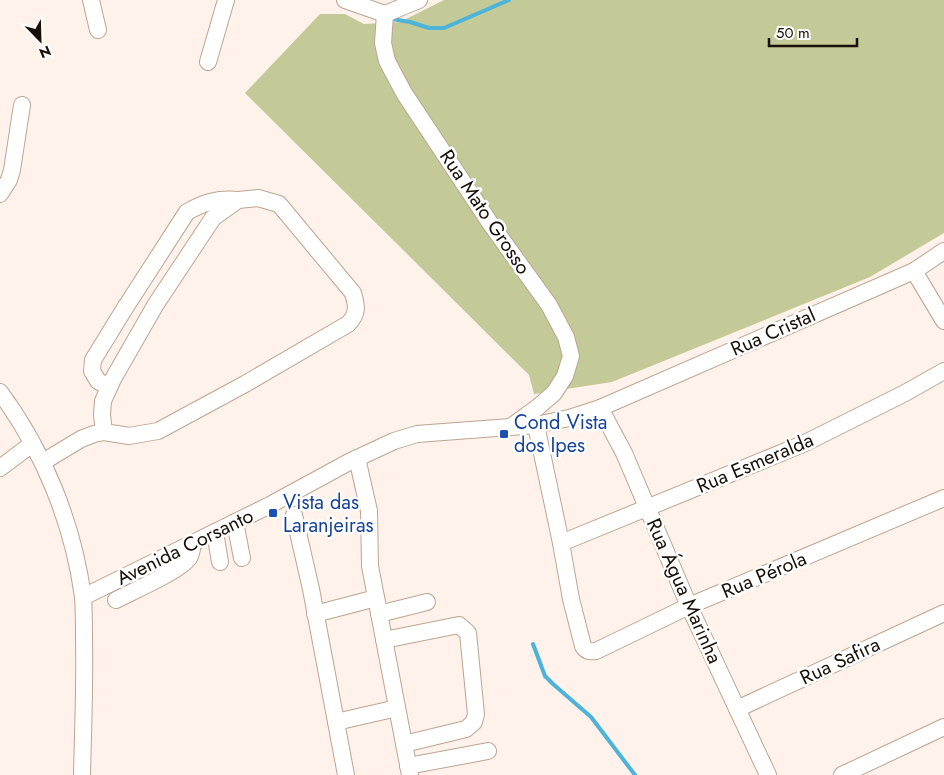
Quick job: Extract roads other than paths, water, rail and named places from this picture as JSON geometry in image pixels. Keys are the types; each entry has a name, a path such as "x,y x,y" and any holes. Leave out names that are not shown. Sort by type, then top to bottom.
{"street":[{"path":"91,0 98,30"},
{"path":"208,62 226,0"},
{"path":"345,0 385,14 419,0"},
{"name":"Rua Mato Grosso","path":"385,14 383,43 387,62 404,94 490,224 549,305 566,337 571,356 565,376 554,393 512,426"},
{"path":"0,194 9,180 12,170 22,105"},
{"path":"43,462 81,439 94,434 104,432 130,436 158,431 245,384 354,319 357,307 353,293 279,204 258,198 224,199 202,204 187,212 93,360 92,371 98,380 109,387"},
{"path":"104,432 103,401 156,304 213,218 238,200"},
{"name":"Rua Cristal","path":"600,408 914,271 944,251"},
{"path":"914,271 944,321"},
{"name":"Rua Esmeralda","path":"561,543 803,444 906,393 944,371"},
{"path":"0,392 43,462 68,526 83,598 85,658 82,775"},
{"name":"Avenida Corsanto","path":"83,598 394,441 417,434 536,425 569,418 600,408"},
{"name":"Rua Água Marinha","path":"600,408 624,453 689,606 768,775"},
{"path":"536,425 561,543"},
{"path":"0,468 32,444"},
{"path":"357,458 369,511 370,566 409,770 488,751"},
{"name":"Rua Pérola","path":"561,543 580,636 586,650 590,652 596,651 689,606 944,498"},
{"path":"294,515 316,614 346,775"},
{"path":"235,522 242,558"},
{"path":"215,532 220,562"},
{"path":"116,600 175,569 188,560 193,543"},
{"path":"316,614 427,602"},
{"name":"Rua Safira","path":"737,709 944,613"},
{"path":"384,640 459,625 468,633 476,714 474,722 466,729 404,744"},
{"path":"336,722 397,708"},
{"path":"842,775 944,727"}],"waterway":[{"path":"392,19 429,28 444,28 509,0"},
{"path":"533,644 545,676 591,717 635,775"}],"place":[{"name":"Cond Vista dos Ipes","path":"504,434"},
{"name":"Vista das Laranjeiras","path":"273,513"}]}
